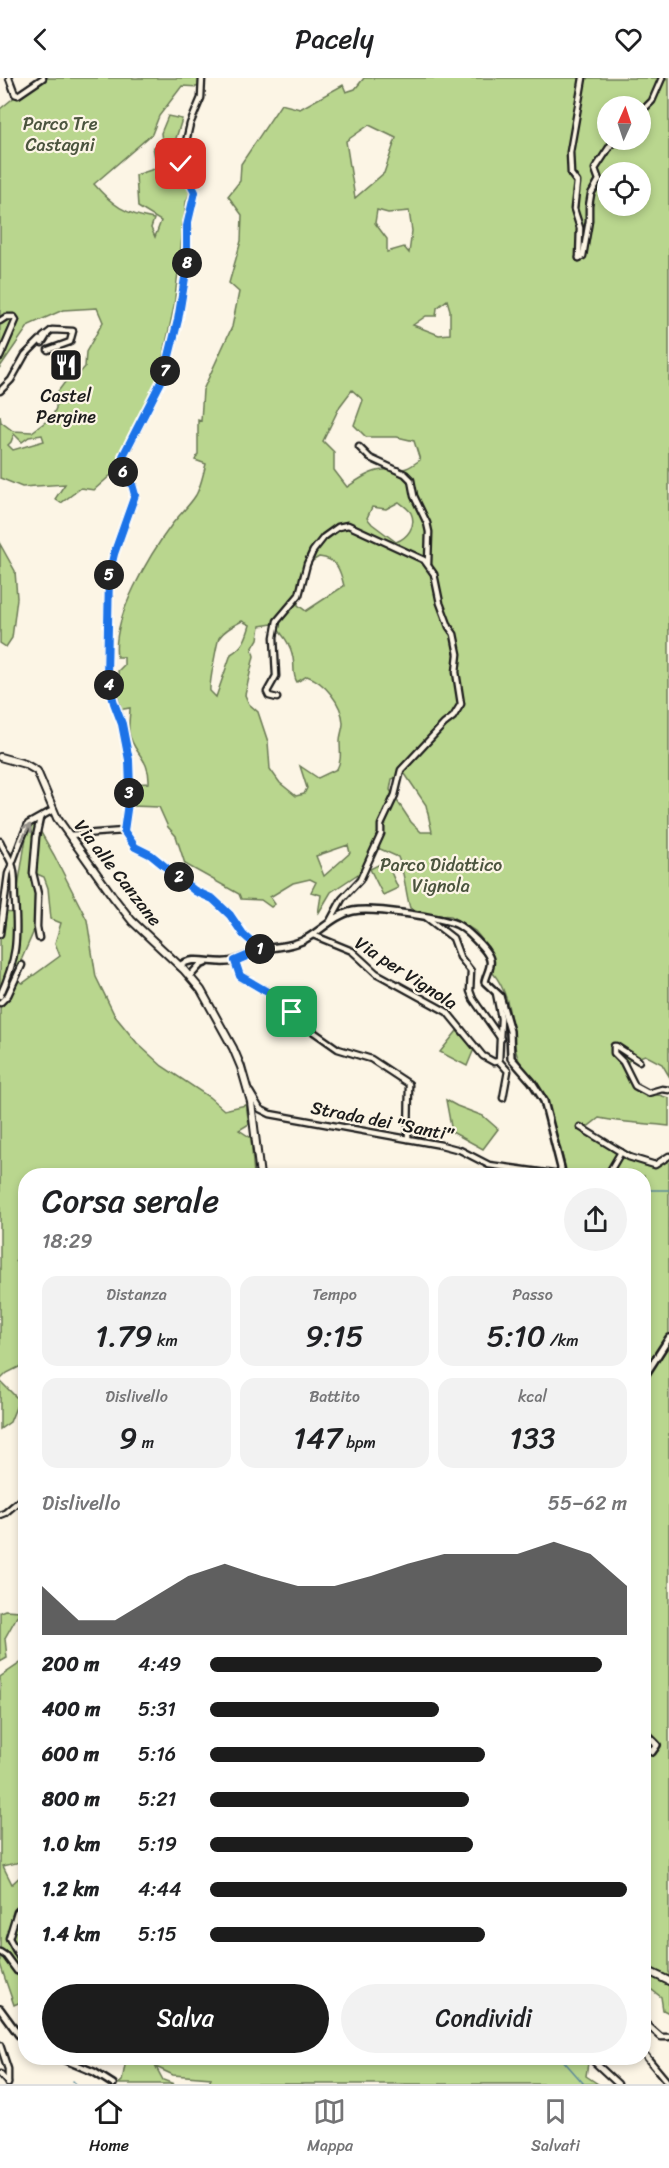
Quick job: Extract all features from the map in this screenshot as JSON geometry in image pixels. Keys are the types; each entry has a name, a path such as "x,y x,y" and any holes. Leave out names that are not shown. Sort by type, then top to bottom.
{"main road":[{"name":"Via alle Canzane","path":"0,757 25,764 37,771 53,810 132,921 180,966 201,990 234,1048 246,1084 251,1102 259,1168"},
{"path":"651,1972 669,1981"}],"street":[{"path":"9,78 15,94 18,95 43,78"},
{"path":"202,78 201,98 190,124 181,164 195,192 187,226 187,266 178,320 164,376 123,456 123,472 132,484 135,495 109,575 107,677 122,724 130,773 124,831 135,847 151,855 195,891 213,899 230,915 243,934 261,950"},
{"path":"583,78 570,152 571,174 577,182 574,209 580,228 579,258 583,256 591,194 599,180 595,169 607,150"},
{"path":"651,102 663,78"},
{"path":"0,321 8,316 16,320 0,357"},
{"path":"0,391 11,380 25,355 48,333 58,330 74,332 70,342 48,350"},
{"path":"358,447 370,458 405,474 411,480 414,496 429,532 428,566"},
{"path":"277,698 269,696 267,692 276,676 274,637 277,621 299,595 313,550 330,533 338,526 348,525 424,560 434,574 440,603 454,634 458,654 456,672 461,704 453,717 401,770 392,801 381,825 381,834 360,880 342,899 327,925"},
{"path":"0,934 8,873 28,824 53,810"},
{"path":"39,938 38,894 33,873 40,818"},
{"path":"69,835 124,831"},
{"path":"0,841 2,852 12,865 15,876 17,944 10,973 0,996"},
{"path":"180,966 187,961 222,963 235,961 261,950 295,944 343,915 367,910 424,916 463,928 490,958 485,982 501,996 506,1014 511,1058 532,1082 544,1101 561,1168"},
{"path":"424,916 453,938 460,957 471,971 470,992 473,999 501,1039"},
{"name":"Via per Vignola","path":"313,935 352,951 376,973 447,1012 483,1056 495,1062 499,1061"},
{"path":"235,961 240,976 276,997 312,1031 338,1049 378,1063 409,1084 408,1139"},
{"path":"190,976 206,962"},
{"path":"0,1003 8,995 22,965"},
{"path":"495,990 500,1005 499,1061 508,1071 503,1098"},
{"path":"639,1061 614,1046 614,1053 623,1062 635,1086 648,1093 662,1089 669,1090"},
{"name":"Strada dei \"Santi\"","path":"246,1084 260,1109 270,1114 460,1150 489,1165 511,1168"},
{"path":"580,1127 638,1161 655,1165 669,1156"},
{"path":"612,1168 621,1152"},
{"path":"651,1363 669,1338"},
{"path":"0,1515 18,1502"},
{"path":"651,1738 657,1745 651,1751"},
{"path":"18,1911 9,1938 18,1954"},
{"path":"0,1952 18,1971"},
{"path":"0,2009 18,2034"},
{"path":"651,2028 661,2037 669,2037"},
{"path":"0,2045 8,2069 8,2084"},
{"path":"651,2062 669,2084"},
{"path":"77,2065 113,2084"},
{"path":"598,2065 618,2084"},
{"path":"0,2074 8,2084"}],"green space":[{"name":"Parco Tre Castagni","path":"38,78 199,78 199,87 182,86 159,116 152,134 94,184 120,208 135,215 154,219 151,228 155,237 161,221 138,207 136,175 157,168 153,147 163,148 161,133 168,116 182,119 172,151 179,154 179,163 190,193 186,202 174,307 159,376 118,460 121,476 112,474 94,490 81,488 61,503 55,499 65,484 22,487 0,478 0,416 1,422 13,431 32,432 52,417 56,408 56,394 65,382 78,375 85,367 86,352 103,322 97,308 63,310 29,325 0,367 0,109","holes":["14,434 22,442 29,437 42,435 44,441 13,450 8,445"]},
{"name":"Parco Didattico Vignola","path":"364,78 669,78 669,1076 662,1064 645,1055 628,1061 627,1074 632,1085 649,1096 659,1095 669,1098 669,1126 599,1118 585,1129 652,1165 669,1159 669,1979 651,1970 651,1168 566,1168 543,1095 536,1080 521,1064 517,1055 507,1002 493,973 494,960 488,947 475,931 451,916 426,914 410,908 398,857 378,848 361,872 331,892 318,914 321,895 311,892 316,882 310,879 293,883 270,897 275,904 271,907 261,900 241,899 239,894 185,864 176,836 168,827 159,807 131,806 132,784 149,783 149,774 131,740 130,708 118,710 112,692 120,688 118,671 124,665 124,657 117,657 117,641 120,624 134,587 173,523 196,495 206,464 195,460 198,454 198,420 201,421 203,390 232,327 239,292 229,283 241,241 242,215 228,196 240,181 241,164 281,104 300,109 343,85 346,92 355,89","holes":["369,125 396,138 384,173 355,198 346,141","377,210 388,213 409,211 412,231 409,253 404,247 387,252 387,239 375,223","447,300 450,310 450,334 439,335 413,325 426,316 436,316 437,308","352,390 363,400 354,425 366,437 397,437 414,441 420,460 406,468 373,472 347,487 334,470 334,452 323,441 340,406","399,502 406,507 413,518 410,531 396,542 367,518 372,507 386,509","319,557 330,560 337,566 344,586 306,611 298,605 298,582 302,571","242,621 250,625 243,642 231,654 216,697 210,691 210,687 219,638 229,628","272,624 283,635 294,661 297,682 307,676 320,683 336,701 342,715 339,766 318,778 300,766 307,788 304,794 296,796 280,783 270,769 268,742 258,712 249,704 245,695 254,656 252,649 258,639 260,626","405,774 426,805 432,832 421,832 411,822 390,790 392,779","348,845 350,853 324,876 316,856"]},
{"path":"0,544 15,571 17,598 12,638 6,647 0,643"},
{"path":"36,824 87,920 96,977 115,1016 137,1043 162,1066 209,1097 224,1110 246,1105 249,1124 239,1130 251,1138 253,1168 18,1168 18,1258 15,1261 18,1264 18,1368 0,1380 0,917 1,912 17,913 16,900 28,825","holes":["37,874 44,877 48,888 51,919 61,923 55,943 60,956 23,983 15,979 15,972 10,966 19,965 33,933"]},
{"path":"386,861 398,888 383,895 370,869"},
{"path":"457,1031 474,1049 467,1066 440,1052"},
{"path":"446,1100 483,1116 498,1129 483,1149 452,1132"},
{"path":"0,1381 18,1399 18,1402 10,1422 0,1429"},
{"path":"18,1611 5,1638 7,1658 0,1662 0,1612"},
{"path":"18,1665 18,1863 3,1866 12,1884 18,1878 18,2003 14,2005 0,1964 0,1677"},
{"path":"651,1973 669,1982 669,2013 663,2010 661,1997 651,1989"},
{"path":"125,2065 588,2065 586,2076 598,2084 209,2084 211,2078 173,2075 156,2067 163,2080 174,2084 118,2084 122,2081"}],"waterway":[{"path":"651,1190 669,1190"},
{"path":"567,2065 584,2084"},
{"path":"73,2081 76,2084"}],"place":[{"name":"Castel Pergine","path":"66,365"}],"route":[{"path":"181,164 195,192 187,226 187,266 178,320 164,376 123,456 121,466 132,484 135,495 109,575 107,677 122,724 130,773 124,831 135,847 151,855 195,891 213,899 230,915 243,934 261,950 235,961 240,976 276,997 292,1012"}]}
